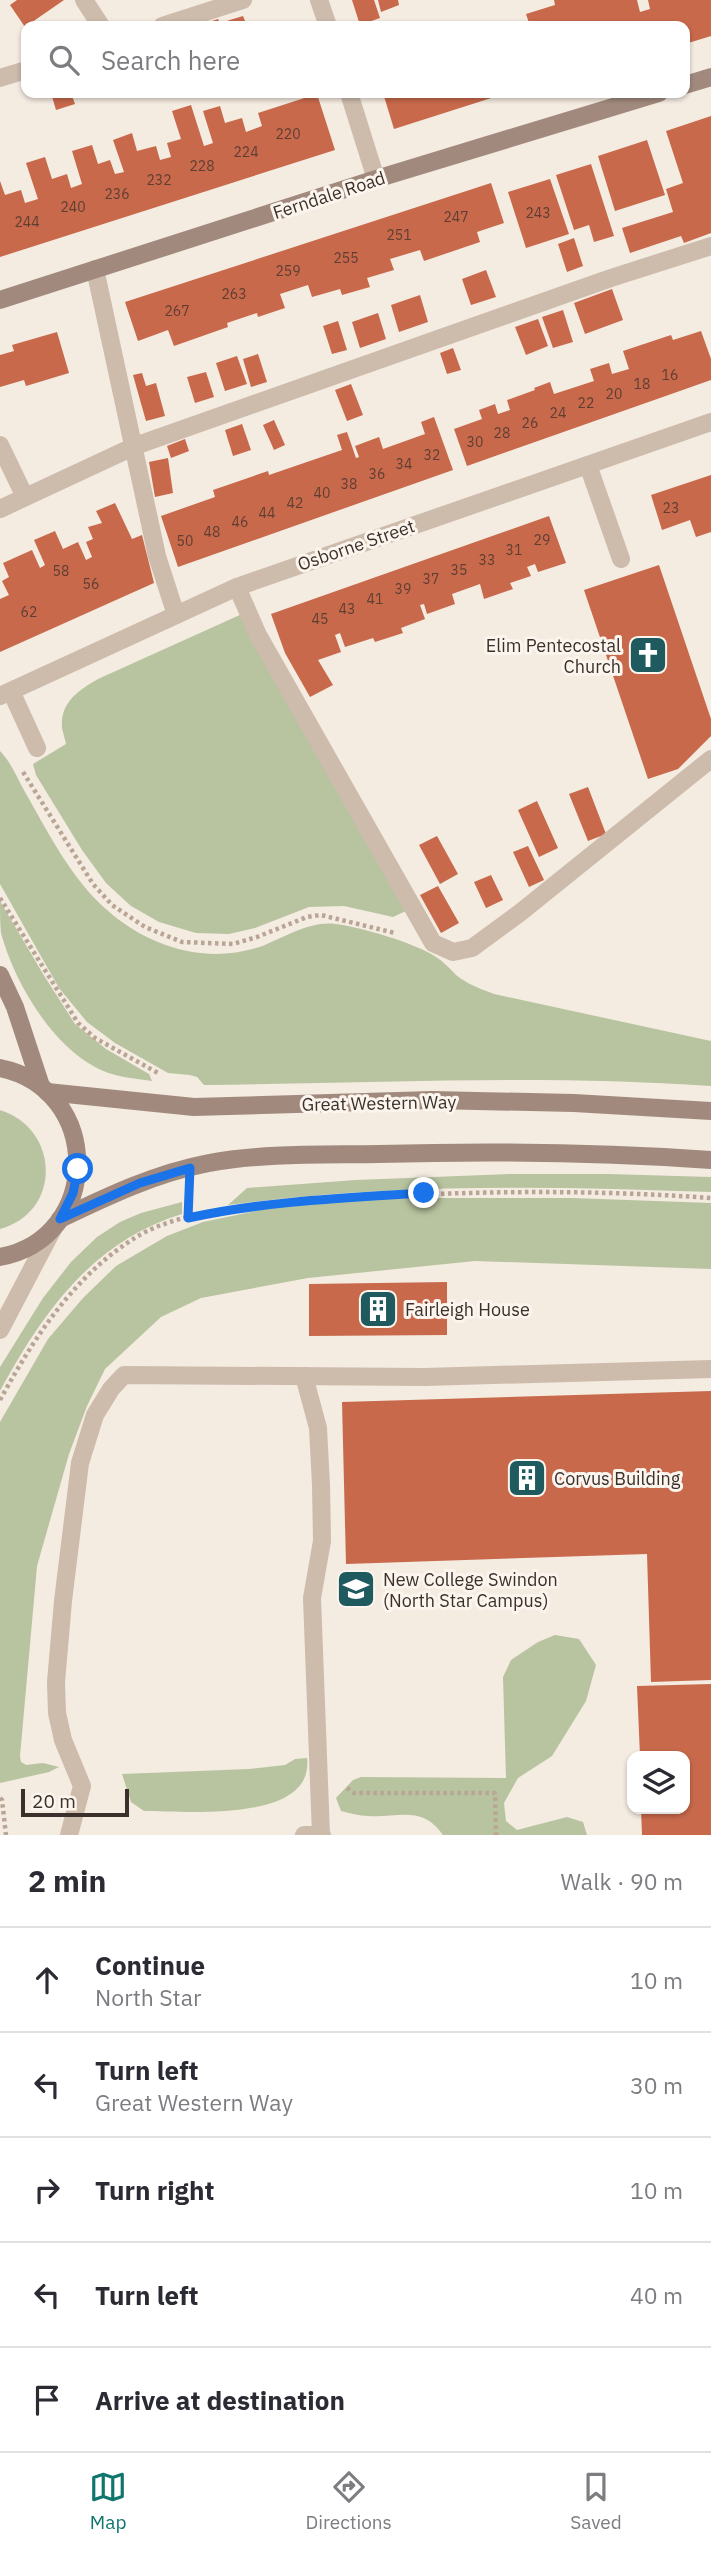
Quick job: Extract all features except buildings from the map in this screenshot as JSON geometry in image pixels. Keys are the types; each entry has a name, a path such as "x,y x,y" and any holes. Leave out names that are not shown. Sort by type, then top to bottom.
{"main road":[{"path":"690,83 711,77"},
{"name":"Ferndale Road","path":"0,300 376,179 643,98"},
{"path":"0,975 15,1007 44,1089"},
{"path":"0,1068 23,1075 44,1089 69,1121 78,1157 73,1193 58,1221 35,1243 0,1257"},
{"name":"Great Western Way","path":"44,1089 194,1107 432,1100 575,1103 711,1111"},
{"path":"58,1221 140,1183 190,1168 249,1159 509,1152 711,1160"}],"street":[{"path":"84,0 98,21"},
{"path":"178,21 243,0"},
{"path":"319,0 326,21"},
{"path":"0,78 21,71"},
{"path":"351,98 376,179"},
{"path":"0,509 135,446 585,287 711,246"},
{"path":"95,269 157,556 176,615"},
{"name":"Osborne Street","path":"37,748 5,694 237,587 711,422"},
{"path":"0,445 25,497"},
{"path":"588,464 621,559"},
{"path":"237,587 258,635 433,943 453,952 472,948 521,912 711,760"},
{"path":"0,1329 58,1221"},
{"path":"69,1835 82,1786 63,1740 57,1713 56,1682 63,1601 80,1463 95,1415 111,1389 124,1375 424,1377 711,1369"},
{"path":"304,1376 318,1428 322,1541 312,1598 322,1835 304,1835"}],"path":[{"path":"20,766 93,884 112,905 145,927 182,942 233,944 289,923 321,915 433,943"},
{"path":"0,898 78,1023 95,1038 161,1075"},
{"path":"188,1218 190,1168"},
{"path":"0,1399 43,1329 67,1297 96,1267 140,1234 164,1224 233,1209 290,1201 424,1193 578,1193 711,1198"},
{"path":"342,1784 354,1793 495,1793 496,1835"},
{"path":"0,1798 6,1835"}],"green space":[{"path":"242,614 408,910 393,917 344,906 309,907 255,928 229,934 196,933 159,922 131,906 106,883 82,850 36,775 33,764 66,744 62,719 68,704 78,692 98,679"},
{"path":"0,751 11,765 61,854 82,884 124,923 161,943 181,950 223,954 265,945 317,925 345,925 372,932 427,952 465,981 494,994 711,1041 711,1086 521,1080 204,1085 197,1077 168,1073 115,1043 87,1022 59,988 0,884"},
{"path":"0,901 75,1024 106,1049 149,1074 152,1081 115,1075 95,1067 63,1043 49,1027 25,990 7,952 1,933"},
{"path":"0,1110 20,1120 34,1134 43,1152 46,1170 43,1189 35,1206 20,1220 0,1229"},
{"path":"511,1174 711,1177 711,1192 469,1188 348,1193 228,1205 247,1188 356,1180"},
{"path":"572,1198 711,1203 711,1269 475,1261 308,1278 201,1298 161,1317 105,1369 87,1406 69,1454 37,1566 20,1756 21,1762 26,1765 43,1763 59,1767 49,1772 0,1783 0,1422 48,1339 83,1298 116,1266 167,1236 203,1222 265,1209 336,1200"},
{"path":"182,1202 182,1214 150,1226 122,1242 74,1283 34,1334 0,1391 0,1367 43,1298 71,1262 97,1237 120,1222 141,1213"},
{"path":"555,1635 579,1639 596,1665 586,1701 552,1756 518,1778 504,1803 506,1821 517,1830 567,1817 583,1822 587,1835 443,1835 435,1826 418,1816 365,1816 341,1811 336,1798 353,1780 361,1777 506,1778 503,1677 511,1660 538,1642"},
{"path":"307,1758 304,1779 290,1794 269,1804 215,1812 144,1811 131,1802 122,1774 249,1769 285,1765 295,1759"}],"place":[{"name":"Elim Pentecostal Church","path":"648,655"},
{"name":"Fairleigh House","path":"378,1309"},
{"name":"Corvus Building","path":"527,1478"},
{"name":"New College Swindon (North Star Campus)","path":"356,1589"}],"route":[{"path":"78,1169 73,1193 60,1219 140,1183 190,1168 188,1218 290,1201 424,1193"}]}
